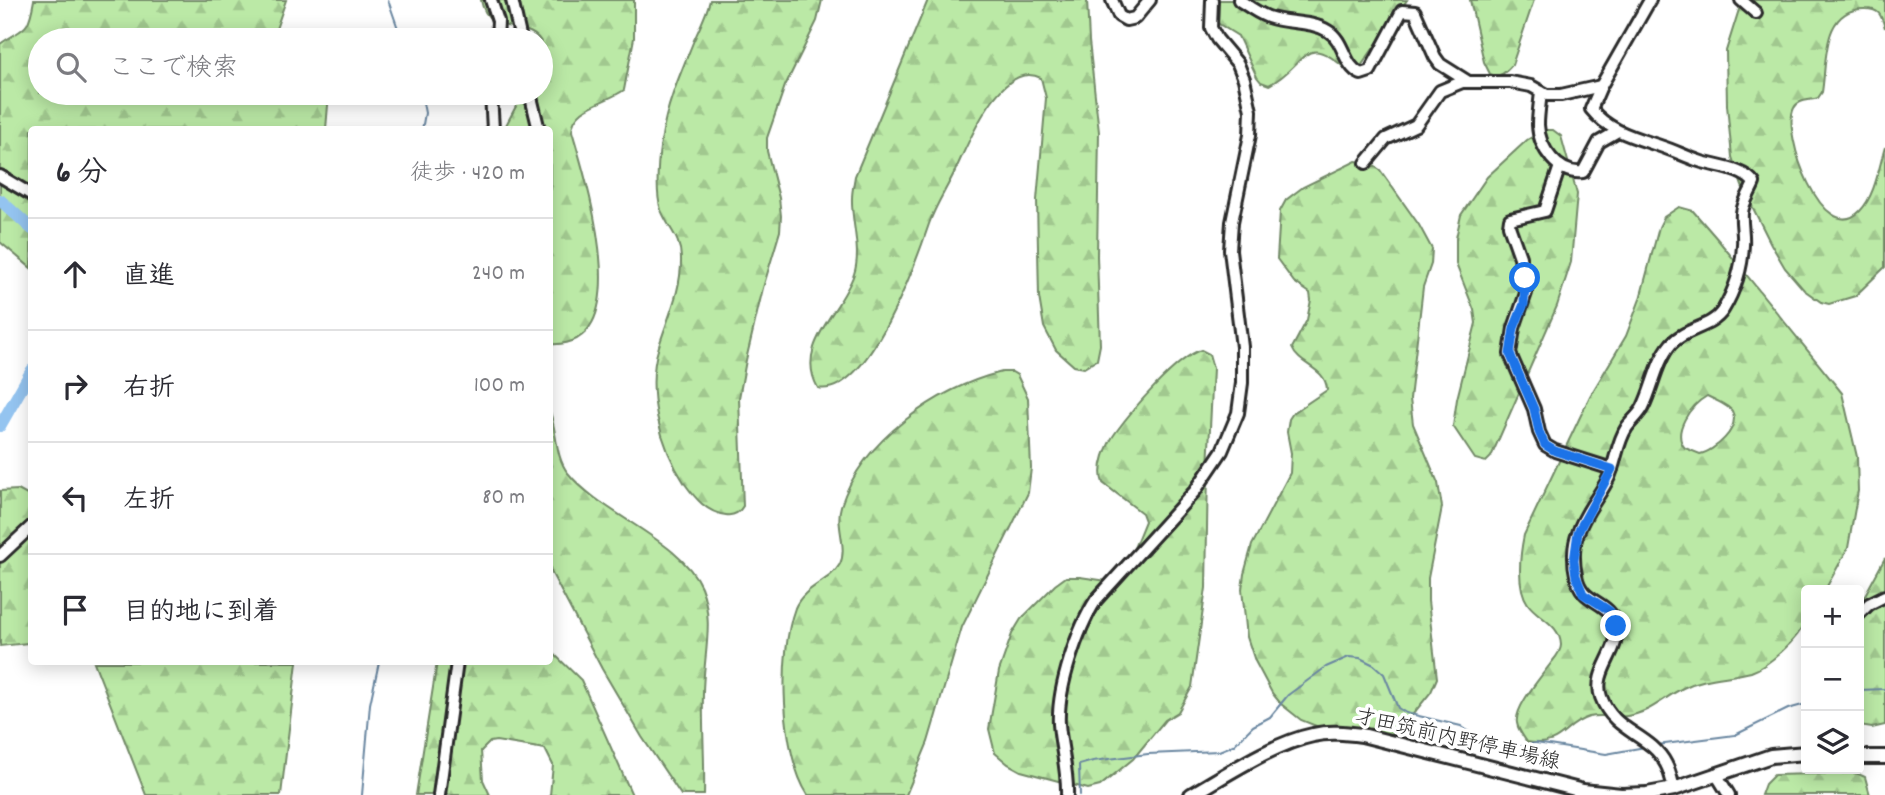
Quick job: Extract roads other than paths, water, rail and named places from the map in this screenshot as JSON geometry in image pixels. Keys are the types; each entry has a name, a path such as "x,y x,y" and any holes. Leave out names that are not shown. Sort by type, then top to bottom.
{"main road":[{"name":"才田筑前内野停車場線","path":"1191,795 1293,740 1336,732 1362,735 1583,791 1621,795 1674,789 1771,756 1801,754"},
{"path":"1864,757 1885,757"}],"street":[{"path":"491,0 498,28"},
{"path":"512,0 518,28"},
{"path":"1112,0 1119,16 1126,20 1135,18 1150,0"},
{"path":"1067,795 1067,769 1059,715 1074,648 1085,617 1096,600 1195,491 1222,452 1238,414 1242,383 1242,347 1230,250 1232,222 1250,135 1251,111 1238,64 1211,28 1212,0"},
{"path":"1239,0 1269,18 1320,27 1331,32 1337,38 1351,67 1362,74 1370,71 1402,11 1415,12 1440,64 1467,81"},
{"path":"1650,0 1601,86 1591,109 1599,119 1618,131 1698,161 1737,172 1749,177 1754,183 1742,213 1743,243 1735,285 1722,312 1715,319 1685,333 1666,351 1645,403 1622,436 1612,469 1578,532 1575,545 1576,576 1583,594 1610,611 1616,626 1616,639 1603,666 1599,684 1606,710 1619,725 1649,745 1666,763 1674,789"},
{"path":"1741,0 1756,13"},
{"path":"1366,163 1385,139 1416,125 1440,92 1467,81 1510,82 1531,86 1547,95 1561,95 1601,86"},
{"path":"1541,92 1538,125 1540,135 1552,160 1560,166 1576,173 1583,172 1599,142 1618,131"},
{"path":"492,105 493,126"},
{"path":"533,105 539,126"},
{"path":"1560,166 1545,211 1510,219 1509,226 1525,278 1526,293 1514,328 1510,354 1534,409 1545,445 1555,451 1612,469"},
{"path":"0,176 28,193"},
{"path":"0,556 28,530"},
{"path":"1864,609 1885,596"},
{"path":"439,795 457,665"},
{"path":"1716,774 1729,795"}],"waterway":[{"path":"388,0 398,28"},
{"path":"423,105 423,126"},
{"path":"0,200 28,225"},
{"path":"0,426 28,377"},
{"path":"1080,795 1079,765 1148,754 1219,751 1234,745 1253,726 1270,717 1288,695 1326,667 1349,657 1360,658 1384,674 1398,708 1406,713 1461,726 1487,746 1507,749 1536,743 1606,754 1645,747"},
{"path":"362,795 370,704 378,665"},
{"path":"1864,690 1885,689"},
{"path":"1657,745 1735,735 1801,705"}]}
